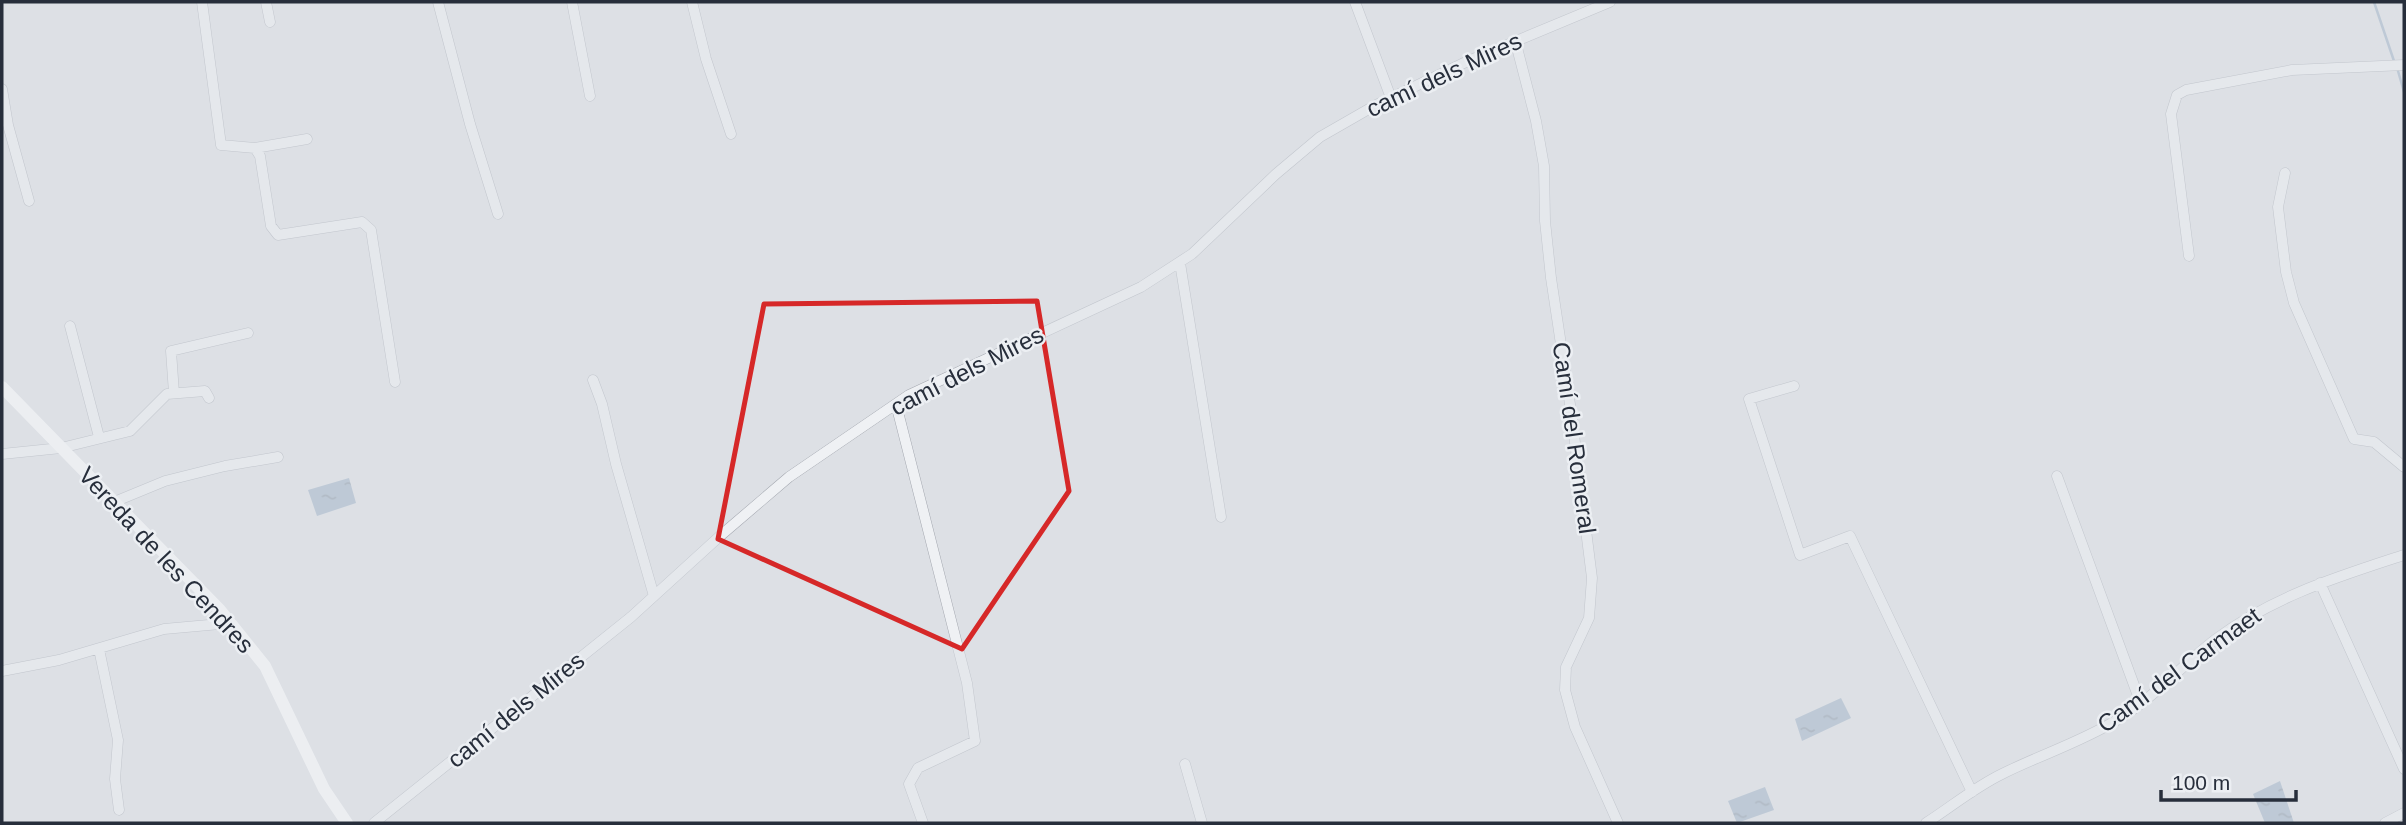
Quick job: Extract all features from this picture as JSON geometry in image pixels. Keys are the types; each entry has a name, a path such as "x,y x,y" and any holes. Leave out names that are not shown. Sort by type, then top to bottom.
{"main road":[{"name":"Vereda de les Cendres","path":"2,387 231,623 265,666 324,789 347,823"}],"street":[{"path":"202,2 221,145 255,148 307,139"},
{"path":"266,2 270,22"},
{"path":"438,2 470,124 498,214"},
{"path":"572,2 590,96"},
{"path":"692,2 706,59 731,134"},
{"path":"1355,2 1391,98"},
{"name":"camí dels Mires","path":"374,823 610,635 789,477 909,395 1141,287 1180,263 1320,137 1391,98 1515,40 1610,2"},
{"name":"Camí del Romeral","path":"1515,40 1536,121 1544,166 1545,221 1551,278 1592,578 1590,618 1566,667 1565,690 1575,727 1618,823"},
{"path":"2189,256 2171,114 2177,95 2186,90 2292,69 2404,65"},
{"path":"2,89 8,125 29,201"},
{"path":"255,148 260,156 271,226 278,235 362,222 370,230 395,382"},
{"path":"2285,173 2278,207 2286,272 2294,303 2354,439 2374,442 2404,467"},
{"path":"1180,263 1221,517"},
{"path":"70,326 99,437"},
{"path":"174,393 171,351 248,333"},
{"path":"593,380 602,404 616,464 654,596"},
{"path":"1794,386 1749,399 1800,555 1850,536 1972,792"},
{"path":"2,454 61,448 130,431 167,394 205,391 209,398"},
{"path":"896,404 967,683 975,741 918,768 909,784 923,823"},
{"path":"114,502 165,481 225,466 278,457"},
{"path":"2057,477 2141,704"},
{"name":"Camí del Carmaet","path":"1926,823 2000,774 2092,734 2141,704 2217,639 2285,597 2404,555"},
{"path":"2320,583 2404,769"},
{"path":"2,671 59,660 164,629 231,623"},
{"path":"99,649 118,740 115,779 119,810"},
{"path":"1185,764 1202,823"},
{"path":"2385,823 2404,813"}],"highlighted area":[{"path":"1037,301 1069,491 962,649 718,539 764,304"}],"water":[{"path":"349,478 356,503 317,516 308,490"},
{"path":"1841,698 1851,718 1802,741 1795,719"},
{"path":"2280,781 2294,823 2265,823 2253,794"},
{"path":"1765,787 1774,810 1737,823 1728,801"}],"waterway":[{"path":"2374,2 2394,61"},
{"path":"2398,71 2404,92"}]}
